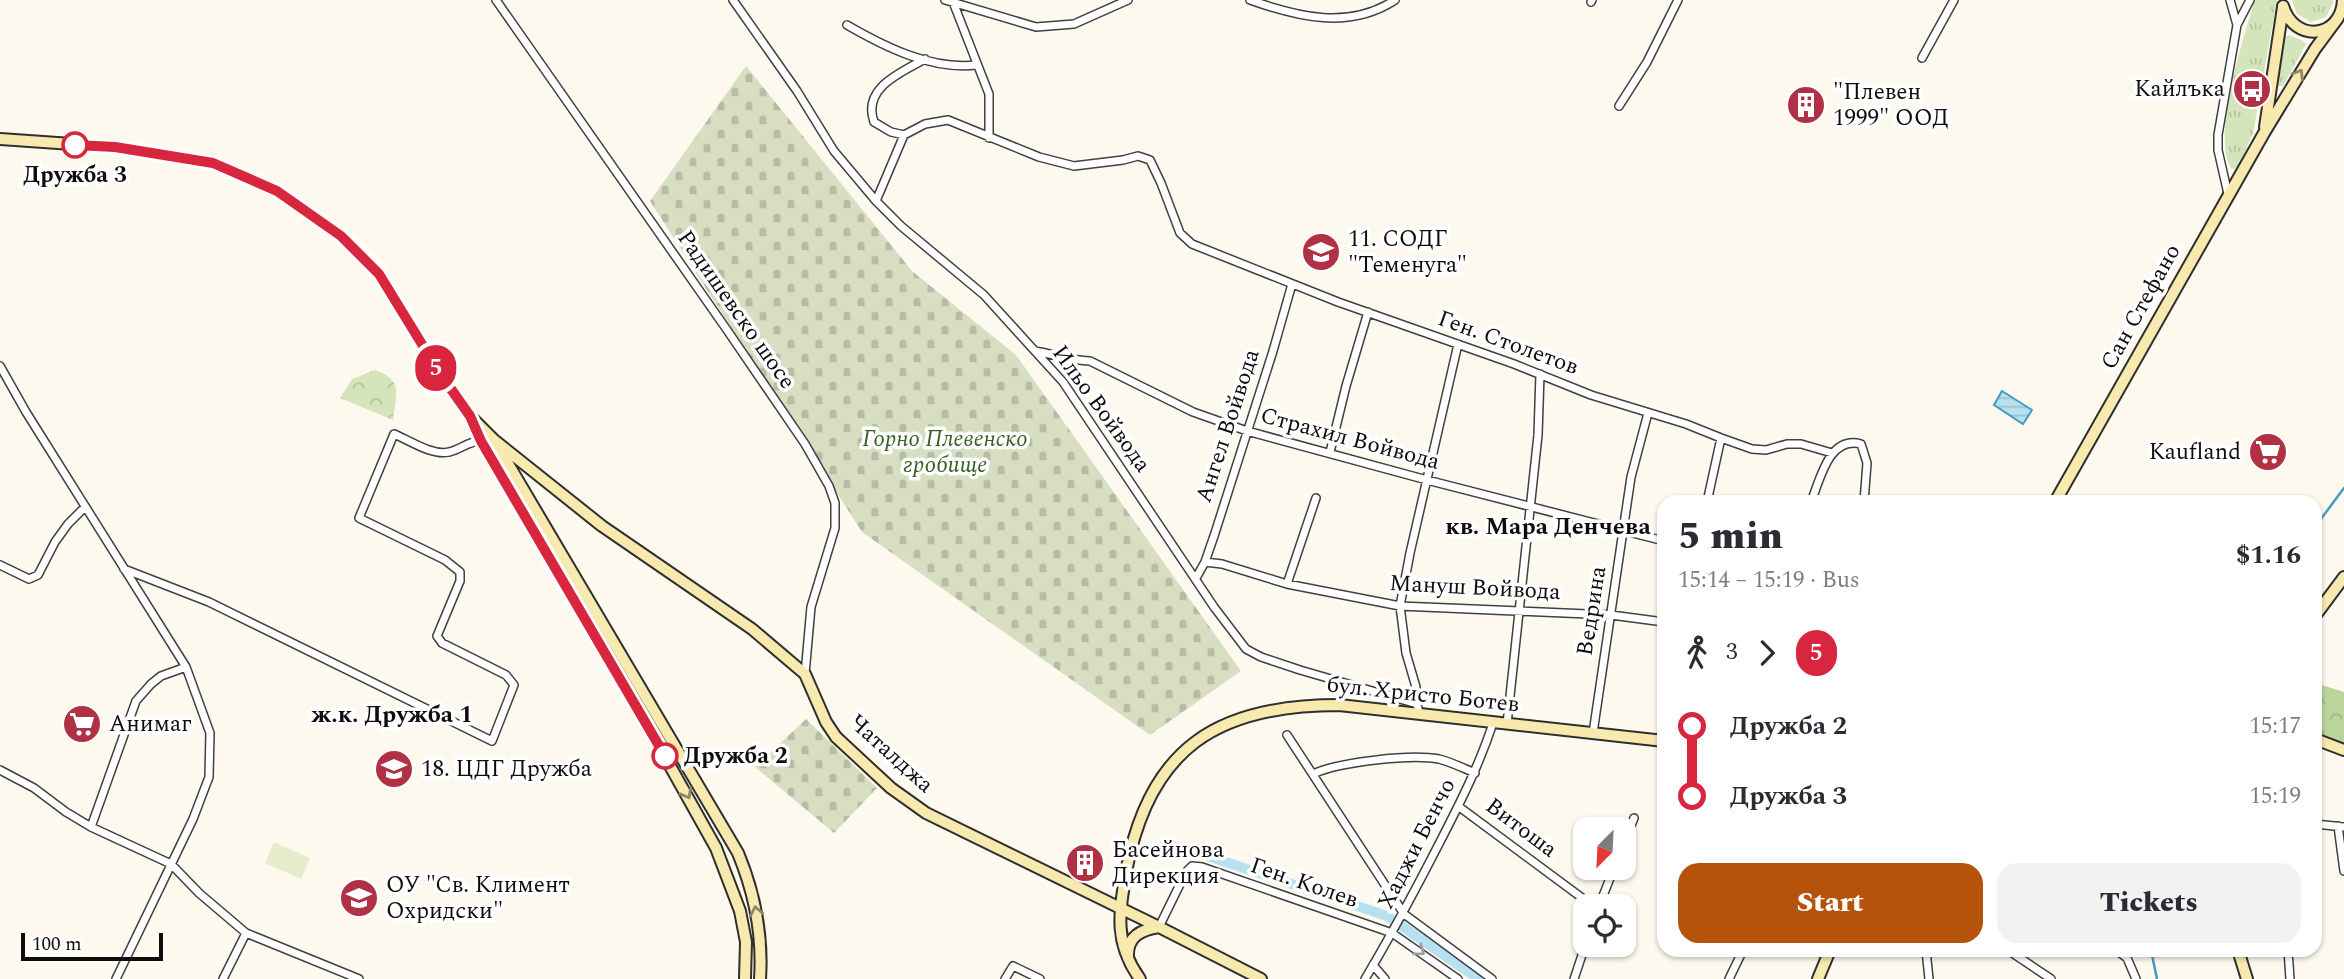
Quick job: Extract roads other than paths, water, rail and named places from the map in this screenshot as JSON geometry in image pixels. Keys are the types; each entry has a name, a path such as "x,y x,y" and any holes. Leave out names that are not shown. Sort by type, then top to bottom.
{"street":[{"name":"Радишевско шосе","path":"496,0 758,375 805,444 829,486 835,503 835,528 811,607 805,674"},
{"name":"Ильо Войвода","path":"733,0 797,91 834,151 876,201 901,226 985,295 1063,382 1214,607 1246,649 1261,657 1418,709"},
{"path":"949,1 1036,27 1074,24 1128,0"},
{"path":"1250,0 1297,15 1328,19 1356,16 1395,0"},
{"path":"1619,106 1647,62 1678,0"},
{"path":"1922,58 1954,0"},
{"path":"2230,0 2237,25"},
{"path":"2228,194 2220,160 2218,135 2237,25 2249,0"},
{"path":"2283,3 2291,23 2306,31 2324,29 2338,18 2343,0"},
{"path":"876,201 904,135 925,124 948,120 989,138 989,93 976,65 968,36 949,1"},
{"name":"Сан Стефано","path":"2264,133 2283,3"},
{"name":"Сан Стефано","path":"2059,495 2228,194 2315,49 2338,18"},
{"path":"847,25 883,46 925,60 960,67 976,65"},
{"path":"904,135 891,132 874,122 870,111 873,100 888,80 925,60"},
{"name":"Ген. Столетов","path":"989,138 1039,157 1074,166 1138,156 1150,160 1180,233 1192,244 1368,312 1752,449 1766,450 1787,444 1801,444 1832,453"},
{"path":"0,139 115,147 213,163 277,191 341,236 379,274 439,372 470,416 494,440 738,853 756,905 760,979"},
{"name":"Ангел Войвода","path":"1196,578 1205,562 1292,284"},
{"path":"1330,452 1368,312"},
{"path":"1418,709 1416,687 1406,653 1400,606 1458,344"},
{"name":"Страхил Войвода","path":"1035,351 1076,361 1090,361 1193,412 1247,431 1657,539"},
{"path":"0,366 186,667 209,733 209,777 193,819 116,979"},
{"path":"1507,724 1538,435 1540,374"},
{"name":"Ведрина","path":"1592,733 1631,477 1648,413"},
{"path":"470,416 481,441 716,848 740,911 746,942 745,979"},
{"path":"124,569 209,602 492,741 514,685 506,675 442,643 437,636 460,581 460,572 445,560 359,518 394,433 440,452 450,452 473,441 494,440"},
{"path":"1709,495 1721,438"},
{"name":"Чаталджа","path":"494,440 631,548 752,629 805,674 826,722 836,737 891,788 926,813 1261,979"},
{"path":"1814,495 1832,453 1841,444 1851,441 1861,444 1867,463 1865,495"},
{"path":"1287,584 1315,498"},
{"path":"0,565 29,579 38,575 55,542 85,507"},
{"name":"Мануш Войвода","path":"1205,562 1222,564 1287,584 1400,606 1611,615 1657,621"},
{"path":"2322,607 2344,577"},
{"path":"91,827 136,701 161,676 186,667"},
{"name":"бул. Христо Ботев","path":"1140,979 1130,965 1122,945 1122,909 1132,845 1146,803 1174,762 1199,738 1248,715 1291,707 1339,705 1418,709 1493,723 1657,740"},
{"name":"Хаджи Бенчо","path":"1365,979 1398,924 1475,773 1493,723"},
{"path":"1287,735 1313,774 1398,924"},
{"path":"2322,742 2344,750"},
{"path":"1313,774 1337,765 1422,758 1449,762 1475,773"},
{"path":"0,770 34,788 91,827 171,864 246,933 359,979"},
{"name":"Витоша","path":"1458,806 1577,894"},
{"path":"2322,825 2341,827 2344,871"},
{"name":"Ген. Колев","path":"1159,927 1186,872 1192,866 1202,867 1398,924 1492,979"},
{"name":"Ген. Колев","path":"1398,924 1458,979"},
{"path":"1130,965 1128,952 1132,938 1142,930 1159,927"},
{"path":"223,979 246,933"},
{"path":"1574,979 1581,957"},
{"path":"1729,979 1740,957"},
{"path":"1818,979 1827,957"},
{"path":"1927,957 1930,979"},
{"path":"2018,957 2051,979"},
{"path":"2126,957 2136,979"},
{"path":"2240,957 2247,979"},
{"path":"2288,957 2290,979"},
{"path":"1373,965 1385,979"},
{"path":"1005,979 1013,966 1040,979"}],"water":[{"path":"2002,391 2032,410 2023,424 1994,405"}],"waterway":[{"path":"2322,518 2344,488"},
{"path":"1199,853 1387,916 1479,979"},
{"path":"2152,957 2157,979"}],"place":[{"name":"Кайлъка","path":"2252,89"},
{"name":"\"Плевен 1999\" ООД","path":"1806,105"},
{"name":"Дружба 3","path":"75,145"},
{"name":"11. СОДГ \"Теменуга\"","path":"1321,252"},
{"name":"Kaufland","path":"2268,452"},
{"name":"Анимаг","path":"82,724"},
{"name":"Дружба 2","path":"665,756"},
{"name":"18. ЦДГ Дружба","path":"394,769"},
{"name":"Басейнова Дирекция","path":"1085,863"},
{"name":"ОУ \"Св. Климент Охридски\"","path":"359,898"}],"district":[{"name":"кв. Мара Денчева","path":"1548,527"},
{"name":"ж.к. Дружба 1","path":"392,715"}],"park label":[{"name":"Горно Плевенско гробище","path":"945,452"}]}
